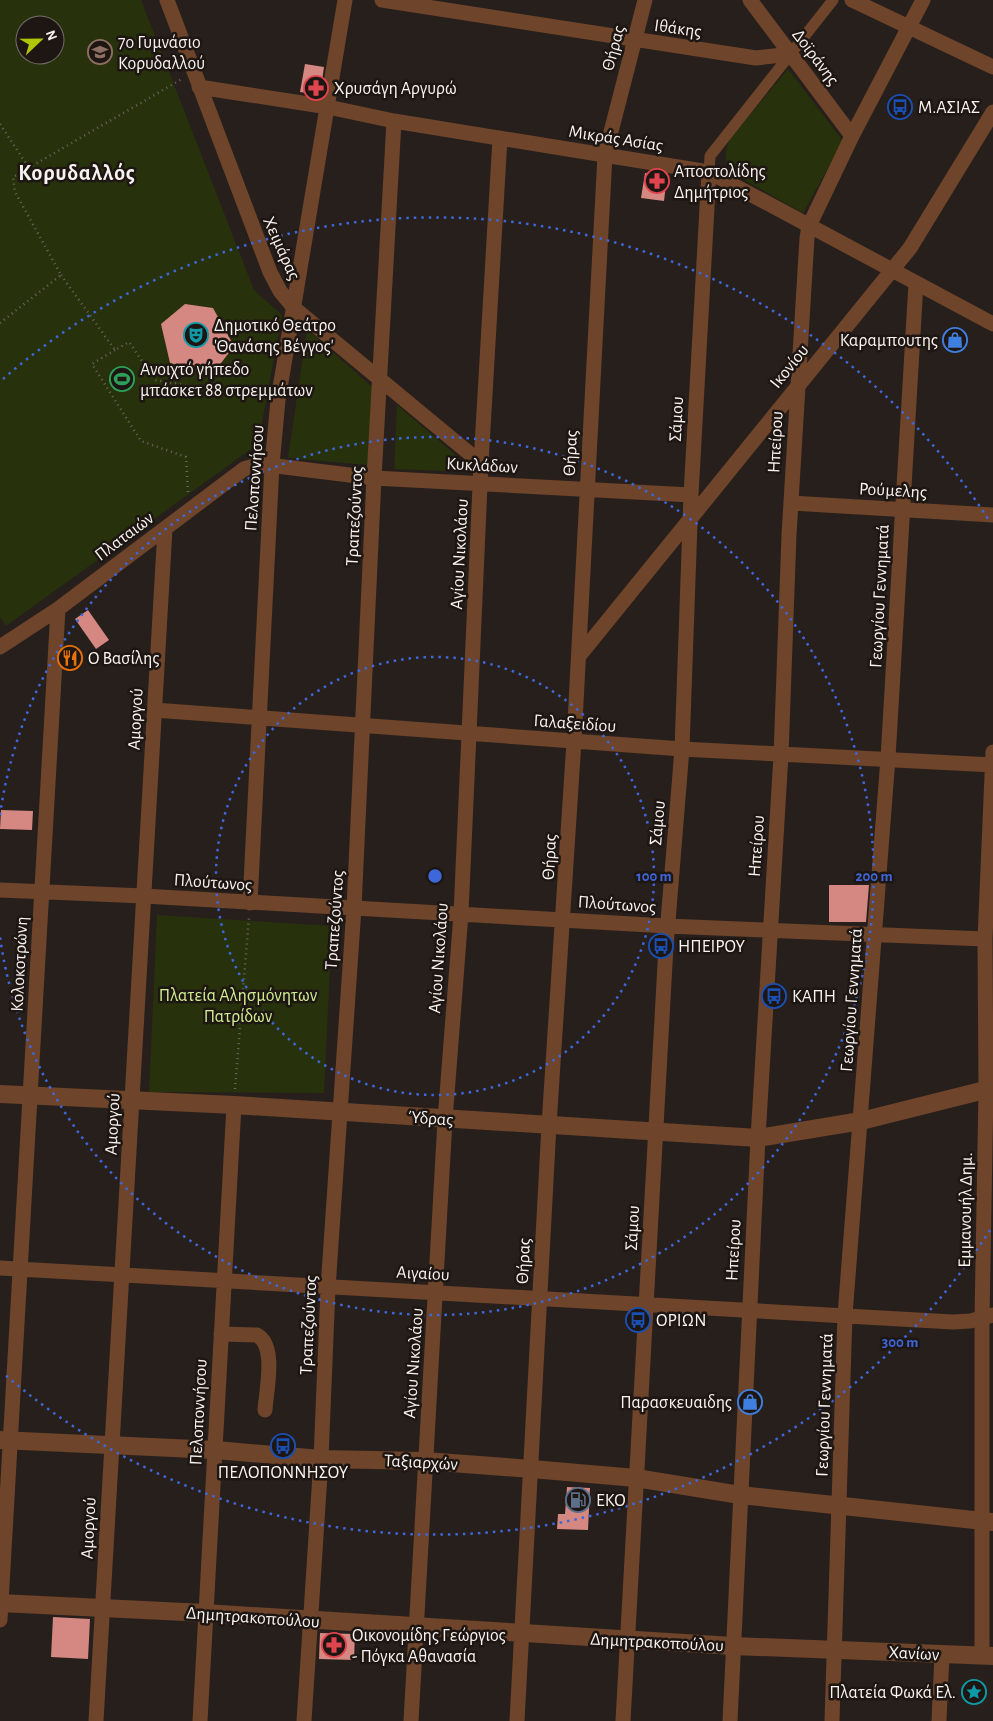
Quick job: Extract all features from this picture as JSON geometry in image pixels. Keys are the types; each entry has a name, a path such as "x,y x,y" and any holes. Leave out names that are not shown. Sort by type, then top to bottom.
{"street":[{"name":"Χειμάρας","path":"167,0 270,272 280,291 294,308 482,463"},
{"name":"Πελοποννήσου","path":"250,904 272,465 278,400 345,0"},
{"name":"Ιθάκης","path":"382,0 635,41 756,58 791,54"},
{"name":"Θήρας","path":"517,1721 549,1125 564,919 579,656 586,490 605,155 645,0"},
{"name":"Δοϊράνης","path":"750,0 852,136"},
{"name":"Σάμου","path":"623,1721 667,926 682,749 691,495 710,156 833,0"},
{"path":"852,0 993,67"},
{"name":"Ηπείρου","path":"730,1721 758,1138 781,755 797,387 809,226 852,136 923,0"},
{"name":"Μικράς Ασίας","path":"196,79 394,121 709,172 993,324"},
{"name":"Ικονίου","path":"579,656 910,248 993,112"},
{"name":"Τραπεζούντος","path":"304,1721 321,1458 328,1288 354,908 374,478 394,121"},
{"name":"Αγίου Νικολάου","path":"411,1721 445,1120 461,914 468,734 500,138"},
{"name":"Γεωργίου Γεννηματά","path":"832,1721 845,1315 888,758 916,283"},
{"name":"Πλαταιών","path":"2,640 58,609 244,469 260,464 272,465"},
{"name":"Κυκλάδων","path":"272,465 374,478 691,495"},
{"name":"Ρούμελης","path":"791,503 993,515"},
{"name":"Αμοργού","path":"96,1721 165,529"},
{"name":"Κολοκοτρώνη","path":"0,1609 5,1440 20,1269 58,609"},
{"name":"Γαλαξειδίου","path":"154,710 574,742 781,755 993,760"},
{"name":"Εμμανουήλ Δημ.","path":"988,1656 989,940 993,760"},
{"name":"Πλούτωνος","path":"0,890 144,896 250,904 564,919 667,926 989,940"},
{"name":"Ύδρας","path":"0,1094 234,1105 445,1120 656,1130 758,1138 861,1121 989,1089"},
{"name":"Πελοποννήσου","path":"200,1721 234,1105"},
{"name":"Αιγαίου","path":"0,1268 952,1322 987,1317"},
{"path":"221,1334 257,1335 267,1345 269,1355 264,1410"},
{"name":"Ταξιαρχών","path":"5,1440 112,1444 321,1458 426,1461 532,1469 636,1478 740,1495 840,1504 987,1521"},
{"name":"Δημητρακοπούλου","path":"0,1609 103,1608 205,1613 416,1628 835,1650"},
{"name":"Χανίων","path":"835,1650 988,1656"},
{"path":"939,1721 942,1654"}],"path":[{"path":"115,350 61,275 16,192 13,177 196,79"},
{"path":"0,124 30,168"},
{"path":"0,323 61,275"},
{"path":"188,511 186,457 141,441 92,364 130,342 155,380 278,400"},
{"path":"234,1105 250,904"}],"green space":[{"path":"0,0 141,0 254,290 282,315 258,444 6,626 0,617"},
{"path":"788,69 843,141 803,213 732,173 727,166 726,157 730,139"},
{"path":"307,329 373,388 368,465 288,458"},
{"path":"397,405 470,467 472,472 394,469"},
{"name":"Πλατεία Αλησμόνητων Πατρίδων","path":"157,915 332,926 324,1093 149,1092"}],"building":[{"path":"305,64 324,67 320,95 300,92"},
{"path":"645,173 667,176 664,201 641,198"},
{"name":"Δημοτικό Θεάτρο 'Θανάσης Βέγγος'","path":"185,304 213,308 234,346 212,375 170,363 161,324"},
{"path":"88,610 109,640 96,649 75,619"},
{"path":"1,810 33,811 32,830 0,829"},
{"path":"829,885 869,885 866,922 829,922"},
{"path":"567,1487 590,1488 588,1530 557,1529 558,1514 565,1514"},
{"path":"53,1617 90,1619 88,1659 51,1657"},
{"path":"320,1633 355,1634 354,1660 319,1659"}],"place":[{"name":"7ο Γυμνάσιο Κορυδαλλού","path":"100,52"},
{"name":"Χρυσάγη Αργυρώ","path":"316,88"},
{"name":"Μ.ΑΣΙΑΣ","path":"900,107"},
{"name":"Αποστολίδης Δημήτριος","path":"657,181"},
{"name":"Δημοτικό Θεάτρο 'Θανάσης Βέγγος'","path":"196,335"},
{"name":"Καραμπουτης","path":"955,340"},
{"name":"Ανοιχτό γήπεδο μπάσκετ 88 στρεμμάτων","path":"122,379"},
{"name":"Ο Βασίλης","path":"70,658"},
{"name":"ΗΠΕΙΡΟΥ","path":"661,946"},
{"name":"ΚΑΠΗ","path":"774,996"},
{"name":"ΟΡΙΩΝ","path":"638,1320"},
{"name":"Παρασκευαιδης","path":"750,1402"},
{"name":"ΠΕΛΟΠΟΝΝΗΣΟΥ","path":"283,1446"},
{"name":"EKO","path":"578,1500"},
{"name":"Οικονομίδης Γεώργιος - Πόγκα Αθανασία","path":"334,1645"},
{"name":"Πλατεία Φωκά Ελ.","path":"974,1692"}],"district":[{"name":"Κορυδαλλός","path":"77,172"}]}
